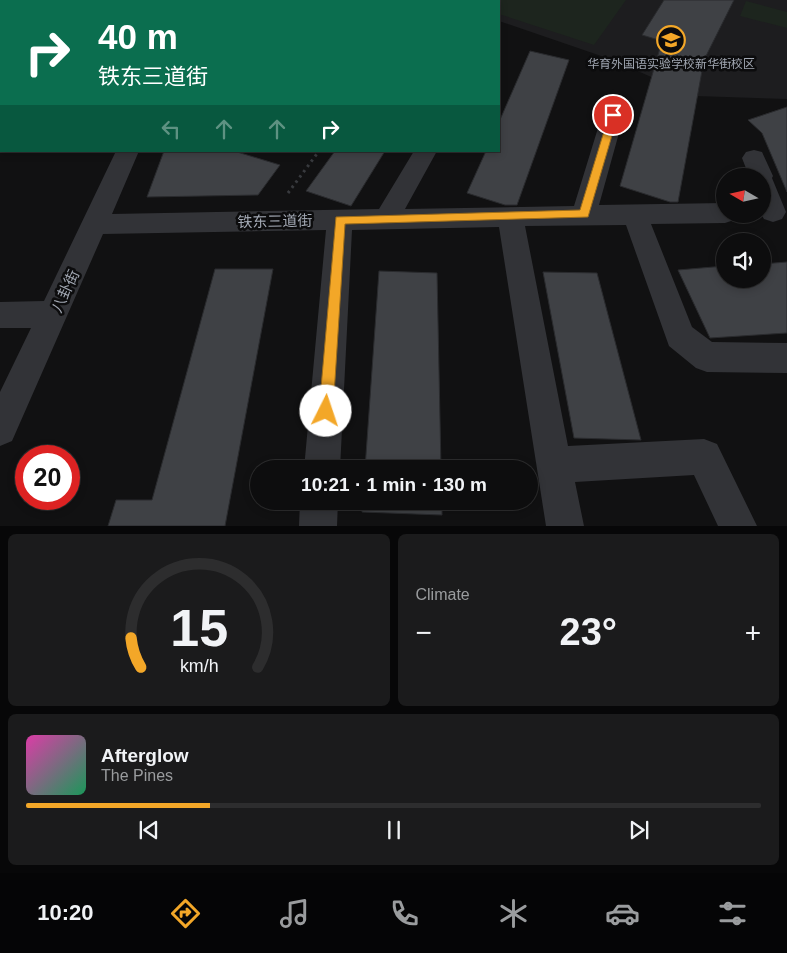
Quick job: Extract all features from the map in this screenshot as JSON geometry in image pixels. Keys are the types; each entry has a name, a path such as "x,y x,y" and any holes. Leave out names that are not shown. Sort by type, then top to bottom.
{"street":[{"path":"584,214 613,115"},
{"name":"八卦街","path":"0,429 128,152"},
{"path":"386,219 425,152"},
{"name":"铁东三道街","path":"96,224 716,213"},
{"path":"635,215 680,336 707,357 787,358"},
{"path":"510,217 565,526"},
{"path":"323,460 340,220"},
{"path":"0,314 54,314"},
{"path":"555,465 704,457 738,526"},
{"path":"318,526 319,510"}],"path":[{"path":"268,221 318,152"}],"shaded area":[{"name":"华育外国语实验学校新华街校区","path":"500,0 787,0 787,99 695,96 610,59 500,21"},
{"path":"500,0 626,0 594,45 500,14"},
{"path":"746,1 787,12 787,28 740,16"}],"building":[{"path":"664,0 734,0 704,60 678,202 670,202 620,186 662,41 642,35"},
{"path":"530,51 569,60 517,205 505,205 467,193 486,152 500,152 500,120"},
{"path":"787,107 787,192 762,133 748,120"},
{"path":"164,152 237,152 280,165 258,195 147,197"},
{"path":"334,152 384,152 351,206 306,191"},
{"path":"787,262 787,333 710,338 678,270 716,267 716,288 771,288 771,263"},
{"path":"215,269 273,269 225,526 108,526 116,500 152,500"},
{"path":"379,271 437,273 441,460 366,460"},
{"path":"543,272 597,273 641,440 574,438"},
{"path":"362,510 442,510 442,515 362,512"}],"place":[{"name":"华育外国语实验学校新华街校区","path":"671,40"}],"route":[{"path":"326,411 340,220 584,214 613,115"}]}
